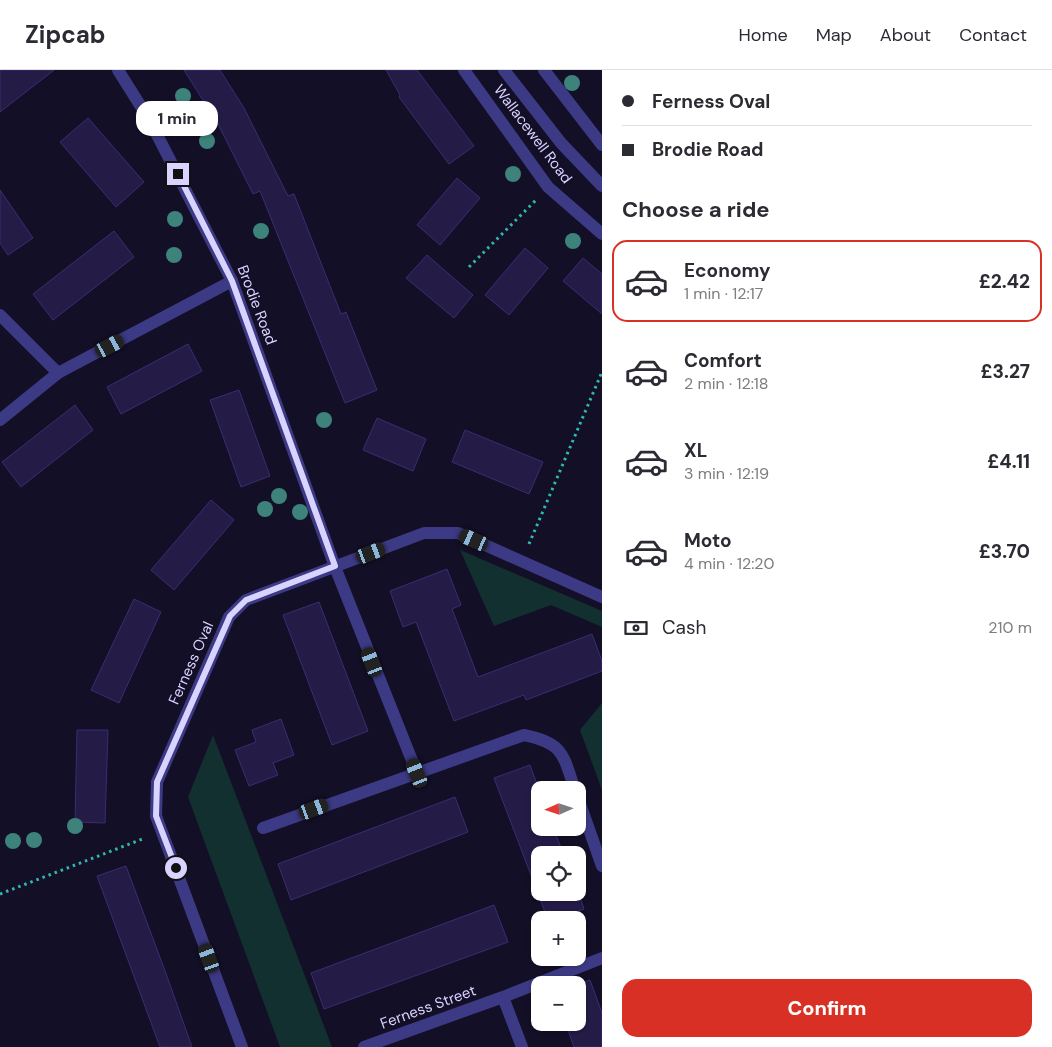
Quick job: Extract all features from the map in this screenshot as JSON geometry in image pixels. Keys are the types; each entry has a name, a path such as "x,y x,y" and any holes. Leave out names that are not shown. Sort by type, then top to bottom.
{"street":[{"name":"Brodie Road","path":"118,70 150,121 232,281 335,566"},
{"name":"Wallacewell Road","path":"464,70 548,187 602,234"},
{"name":"Wallacewell Road","path":"504,70 561,144 602,186"},
{"path":"544,70 602,145"},
{"path":"0,420 58,374 232,281"},
{"path":"0,314 58,374"},
{"name":"Ferness Oval","path":"242,1047 156,816 157,782 230,616 246,600 424,533 458,533 602,597"},
{"path":"335,566 417,773"},
{"path":"263,828 524,735 545,739 562,752 572,781"},
{"path":"586,821 602,866"},
{"name":"Ferness Street","path":"364,1047 503,997 602,958"},
{"path":"503,997 522,1047"}],"path":[{"path":"469,267 548,187"},
{"path":"522,562 602,372"},
{"path":"0,894 162,832"}],"green space":[{"path":"460,550 602,611 602,627 551,605 494,626"},
{"path":"602,703 602,790 580,730"},
{"path":"213,735 332,1047 280,1047 188,797"}],"building":[{"path":"0,70 54,70 0,112"},
{"path":"184,70 220,70 244,108 288,196 294,194 341,314 346,312 377,390 345,403 260,191 253,194 219,126"},
{"path":"386,70 417,70 474,146 449,164 399,97 400,95"},
{"path":"88,118 144,182 116,207 60,142"},
{"path":"457,178 480,198 440,245 417,225"},
{"path":"0,190 33,238 8,255 0,243"},
{"path":"114,231 134,257 53,320 33,294"},
{"path":"525,248 548,268 509,315 485,295"},
{"path":"427,255 473,295 454,318 406,278"},
{"path":"583,258 602,274 602,314 563,281"},
{"path":"188,344 202,371 121,414 107,387"},
{"path":"239,390 270,476 241,487 210,400"},
{"path":"75,405 93,430 21,487 2,462"},
{"path":"377,418 426,439 413,471 363,450"},
{"path":"465,430 543,462 529,494 452,462"},
{"path":"211,500 234,520 174,590 151,570"},
{"path":"447,569 461,605 452,609 478,677 592,634 602,661 602,671 526,700 524,695 454,721 416,622 403,627 390,591"},
{"path":"134,599 161,612 119,703 91,690"},
{"path":"319,602 368,731 332,745 283,615"},
{"path":"281,719 294,755 273,763 278,775 249,786 235,750 256,742 252,730"},
{"path":"77,730 108,730 105,823 75,822"},
{"path":"530,765 536,781 531,781 531,836 556,836 560,846 531,846 531,875 494,778"},
{"path":"455,797 468,832 291,900 278,864"},
{"path":"126,866 192,1047 160,1047 97,876"},
{"path":"541,901 581,901 584,909 579,911 545,911"},
{"path":"494,905 508,942 324,1009 311,973"},
{"path":"590,980 602,1013 602,1047 574,1047 568,1031 586,1031 586,982"}],"route":[{"path":"176,868 156,816 157,782 230,616 246,600 335,566 232,281 178,174"}]}
